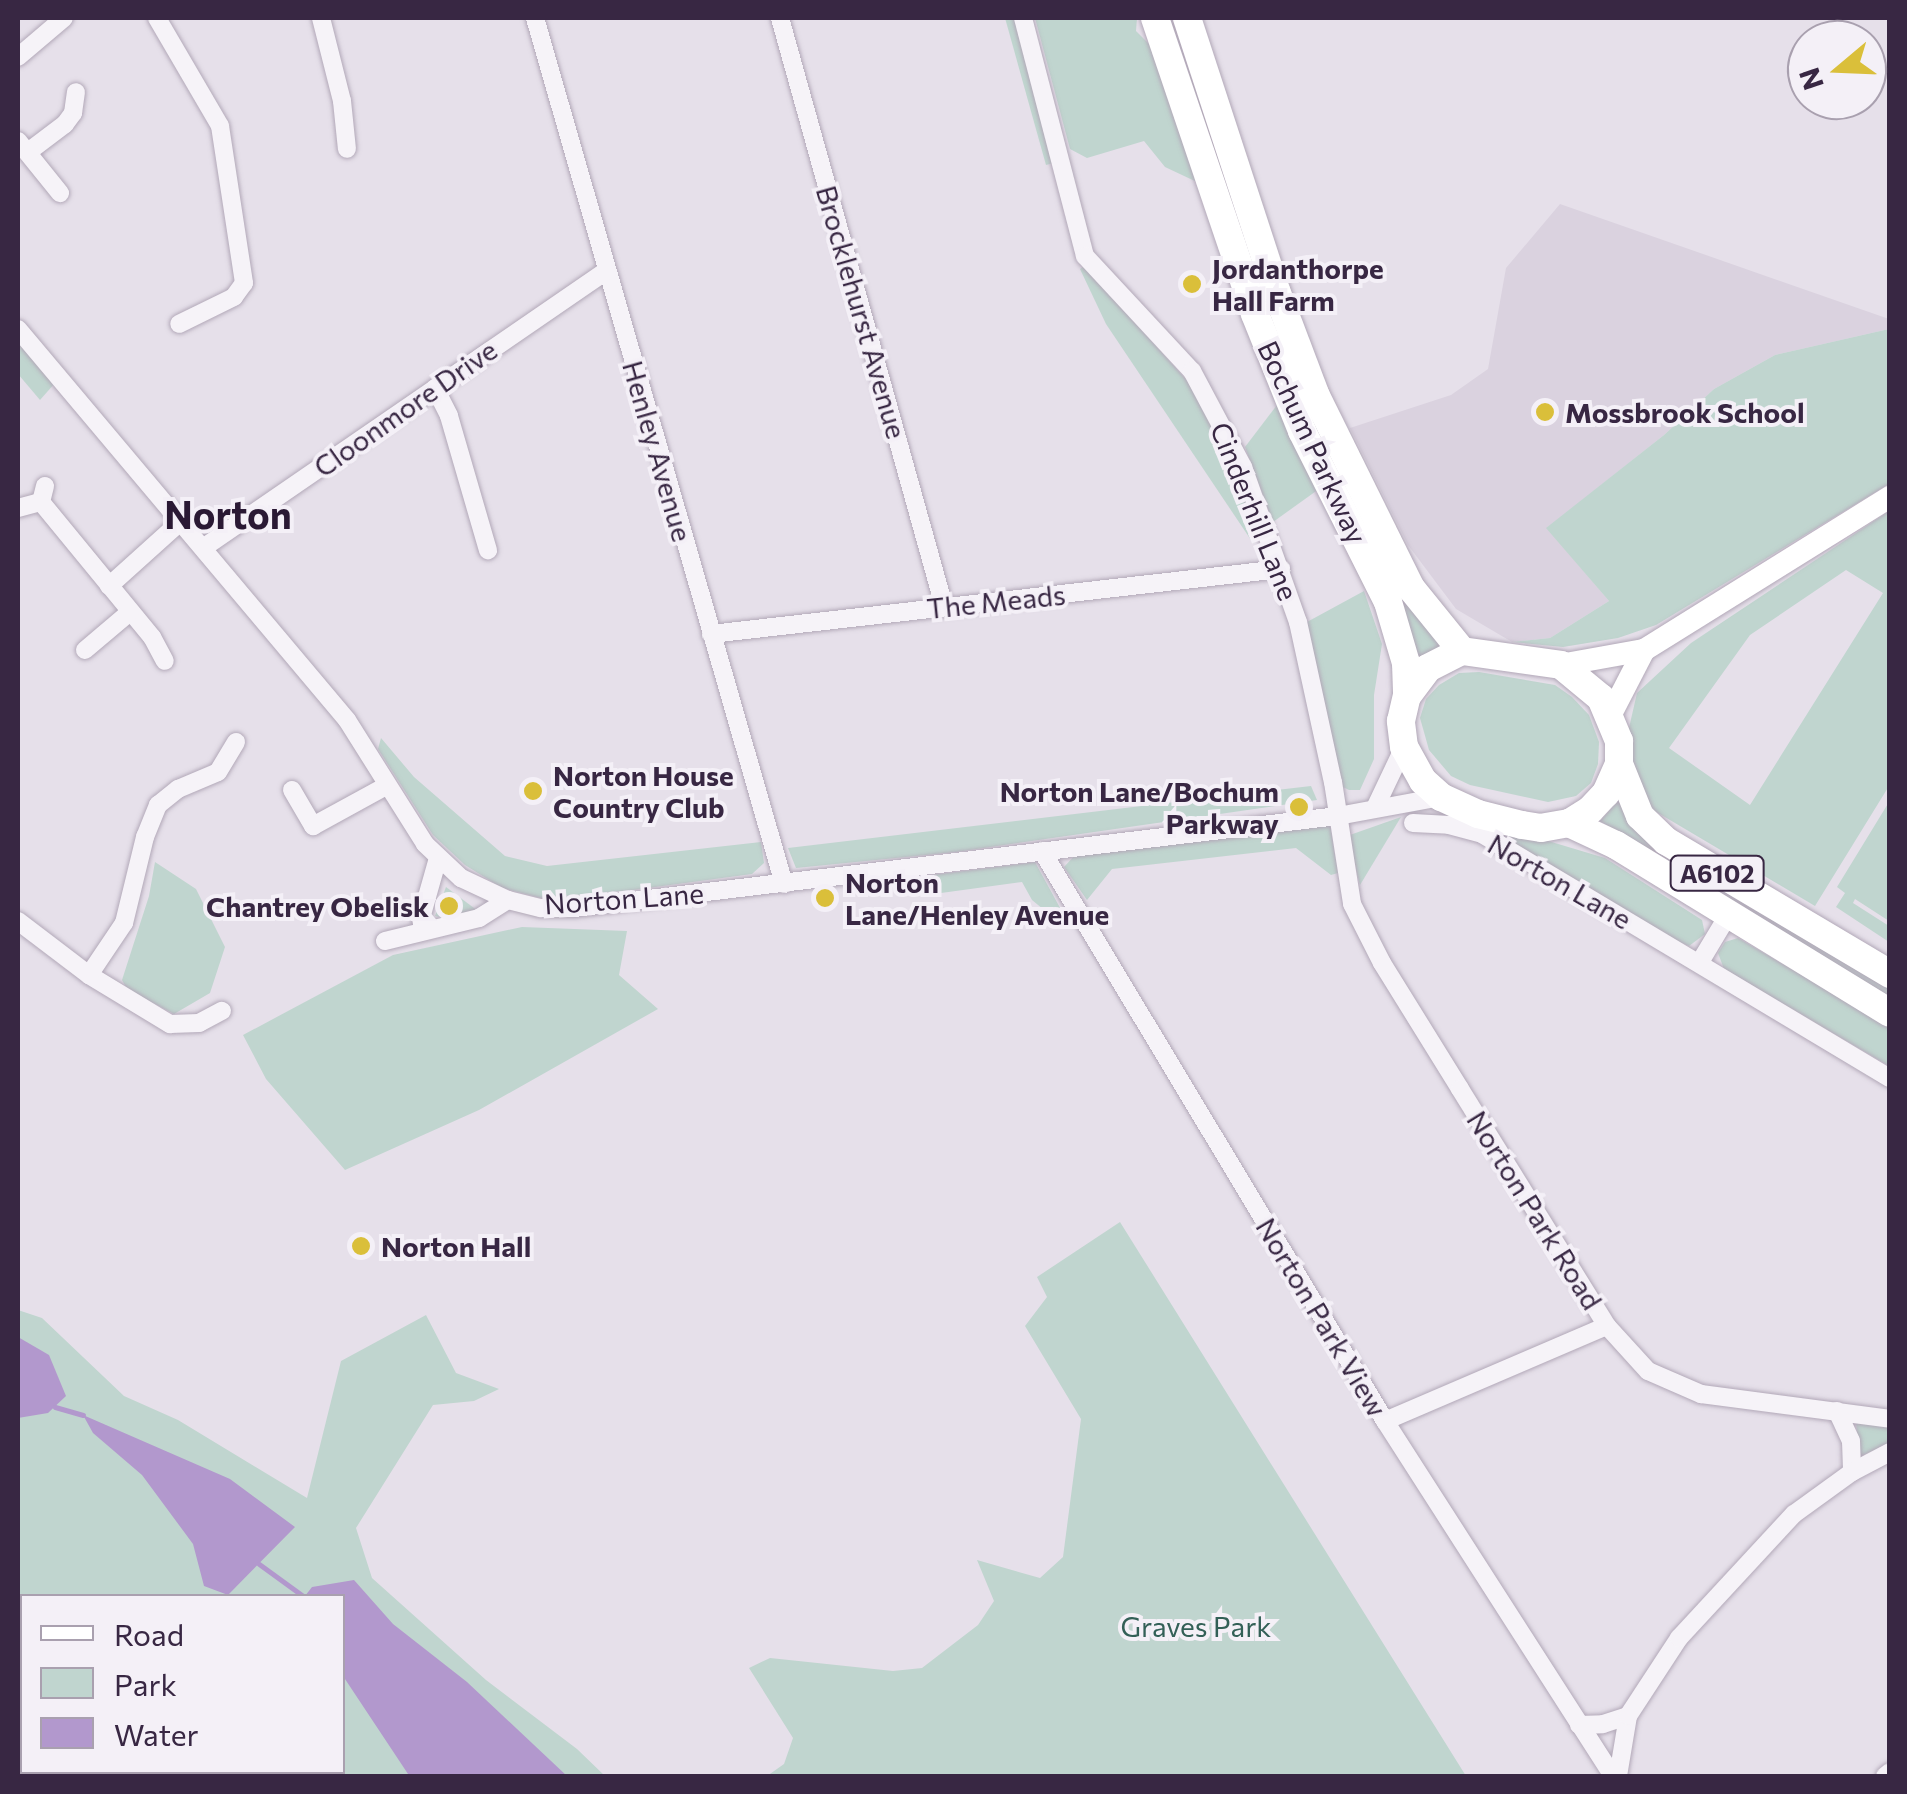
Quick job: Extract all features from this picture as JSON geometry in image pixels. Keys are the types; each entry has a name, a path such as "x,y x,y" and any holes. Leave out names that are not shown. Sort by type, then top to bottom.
{"highway":[{"name":"Bochum Parkway","path":"1155,18 1255,314 1302,430 1388,602 1406,663 1407,696"},
{"name":"Bochum Parkway","path":"1187,18 1277,293 1316,396 1411,588 1462,651"},
{"path":"1462,651 1562,665 1594,690 1610,716 1619,741 1620,764 1606,793 1590,810 1569,823 1541,828 1478,814 1441,797 1412,766 1404,747 1401,721 1407,696 1428,668 1462,651"},
{"name":"A6102","path":"1620,764 1640,816 1666,840 1890,974"},
{"name":"A6102","path":"1569,823 1616,845 1727,917 1890,1013"}],"main road":[{"path":"1562,665 1644,650 1890,497"},
{"path":"1610,716 1644,650"}],"street":[{"path":"18,56 64,18"},
{"path":"157,18 220,126 244,283 234,297 179,324"},
{"path":"321,18 342,101 347,150"},
{"name":"Henley Avenue","path":"534,18 784,884"},
{"name":"Brocklehurst Avenue","path":"780,18 944,606"},
{"name":"Cinderhill Lane","path":"1023,18 1086,256 1205,390 1244,467 1298,622 1338,816"},
{"path":"60,192 23,147 64,124 73,113 76,92"},
{"name":"Cloonmore Drive","path":"203,548 607,270"},
{"name":"Norton Lane","path":"18,329 347,720 386,786 438,858 479,889 508,900 541,908 574,908 1338,816 1441,797"},
{"path":"435,388 449,416 488,550"},
{"path":"18,508 43,494 165,661"},
{"path":"109,586 180,522"},
{"name":"The Meads","path":"710,634 1281,569"},
{"path":"85,650 130,612"},
{"path":"89,975 124,923 145,837 158,805 178,788 218,772 236,742"},
{"path":"1375,808 1404,747"},
{"path":"292,790 313,826 386,786"},
{"name":"Norton Park Road","path":"1338,816 1345,877 1361,924 1607,1326 1636,1362 1672,1384 1701,1394 1890,1419"},
{"name":"Norton Lane","path":"1413,823 1449,825 1482,834 1890,1078"},
{"name":"Norton Park View","path":"1042,850 1384,1421 1616,1776"},
{"path":"423,930 420,918 438,858"},
{"path":"385,941 479,918 508,900"},
{"path":"1700,962 1727,917"},
{"path":"18,921 89,975 170,1024 198,1023 222,1011"},
{"path":"1384,1421 1607,1326"},
{"path":"1837,1411 1851,1441 1852,1472"},
{"path":"1616,1776 1628,1716 1679,1638 1794,1514 1852,1472 1890,1452"},
{"path":"1579,1724 1603,1724 1628,1716"}],"shaded area":[{"name":"Mossbrook School","path":"1560,204 1889,319 1889,329 1775,355 1714,389 1664,435 1547,528 1609,601 1550,638 1512,642 1456,609 1408,545 1350,428 1451,395 1488,369 1506,268"}],"green space":[{"path":"1005,18 1017,18 1054,163 1046,165"},
{"path":"1035,18 1137,18 1136,31 1154,49 1199,183 1165,167 1144,141 1087,158 1070,149"},
{"path":"1084,266 1190,384 1217,427 1263,538 1253,543 1106,324 1080,269"},
{"path":"1889,329 1889,484 1656,625 1618,638 1563,647 1512,642 1550,638 1609,601 1546,528 1664,435 1714,389 1775,355"},
{"path":"18,342 55,383 40,400 18,374"},
{"path":"1277,405 1319,489 1273,522 1245,447"},
{"path":"1889,511 1889,786 1815,906 1648,807 1632,778 1626,741 1637,693 1691,643","holes":["1846,570 1883,593 1750,805 1669,748 1750,635"]},
{"path":"1398,583 1444,650 1417,669"},
{"path":"1364,591 1382,644 1374,695 1374,759 1360,790 1349,790 1339,785 1307,622"},
{"path":"1479,672 1555,685 1572,697 1589,715 1599,742 1598,764 1591,783 1576,796 1548,802 1470,785 1451,776 1429,750 1420,718 1426,699 1439,685 1459,673"},
{"path":"381,738 414,777 505,856 547,866 761,842 764,863 752,874 633,890 541,898 502,888 465,865 433,835 378,749"},
{"path":"1311,786 1317,800 956,852 796,868 788,848"},
{"path":"1620,799 1889,983 1889,996 1600,821"},
{"path":"1889,802 1889,921 1855,899 1853,903 1889,926 1889,942 1836,907 1845,893 1837,887"},
{"path":"1401,817 1360,885 1347,836"},
{"path":"1330,824 1338,873 1331,875 1296,848 1112,869 1087,900 1064,867 1077,853"},
{"path":"1505,828 1605,858 1702,920 1705,934 1689,946 1668,937 1499,834"},
{"path":"155,862 196,889 225,947 210,993 174,1014 127,989 122,980 149,896"},
{"path":"1035,862 1065,917 1049,914 1032,900 1022,882 941,893 932,875"},
{"path":"446,887 478,911 449,919 435,916"},
{"path":"522,927 627,931 619,975 658,1009 479,1110 345,1170 266,1079 243,1035 393,955"},
{"path":"1738,938 1889,1026 1889,1066 1724,969 1718,953 1725,942"},
{"name":"Graves Park","path":"1120,1222 1466,1776 767,1776 784,1764 793,1738 749,1668 770,1658 893,1671 922,1668 978,1625 994,1601 977,1560 1040,1578 1063,1557 1081,1419 1025,1326 1047,1297 1037,1277"},
{"path":"18,1310 42,1318 124,1396 178,1420 307,1498 341,1361 426,1315 456,1373 499,1389 474,1401 433,1405 356,1528 372,1578 486,1680 577,1749 605,1776 18,1776"},
{"path":"1856,1421 1889,1427 1889,1443 1859,1457"}],"water":[{"path":"18,1337 49,1355 66,1396 48,1413 18,1418"},
{"path":"83,1415 230,1479 295,1527 229,1594 204,1586 193,1544 142,1475 93,1433"},
{"path":"354,1580 393,1624 467,1682 567,1776 408,1774 345,1679 345,1594 307,1594 312,1587"}],"waterway":[{"path":"55,1407 83,1415"},
{"path":"259,1564 300,1594"}],"place":[{"name":"Jordanthorpe Hall Farm","path":"1192,284"},
{"name":"Mossbrook School","path":"1545,412"},
{"name":"Norton House Country Club","path":"533,791"},
{"name":"Norton Lane/Bochum Parkway","path":"1299,807"},
{"name":"Norton Lane/Henley Avenue","path":"825,898"},
{"name":"Chantrey Obelisk","path":"449,906"},
{"name":"Norton Hall","path":"361,1246"}],"district":[{"name":"Norton","path":"228,514"}]}
